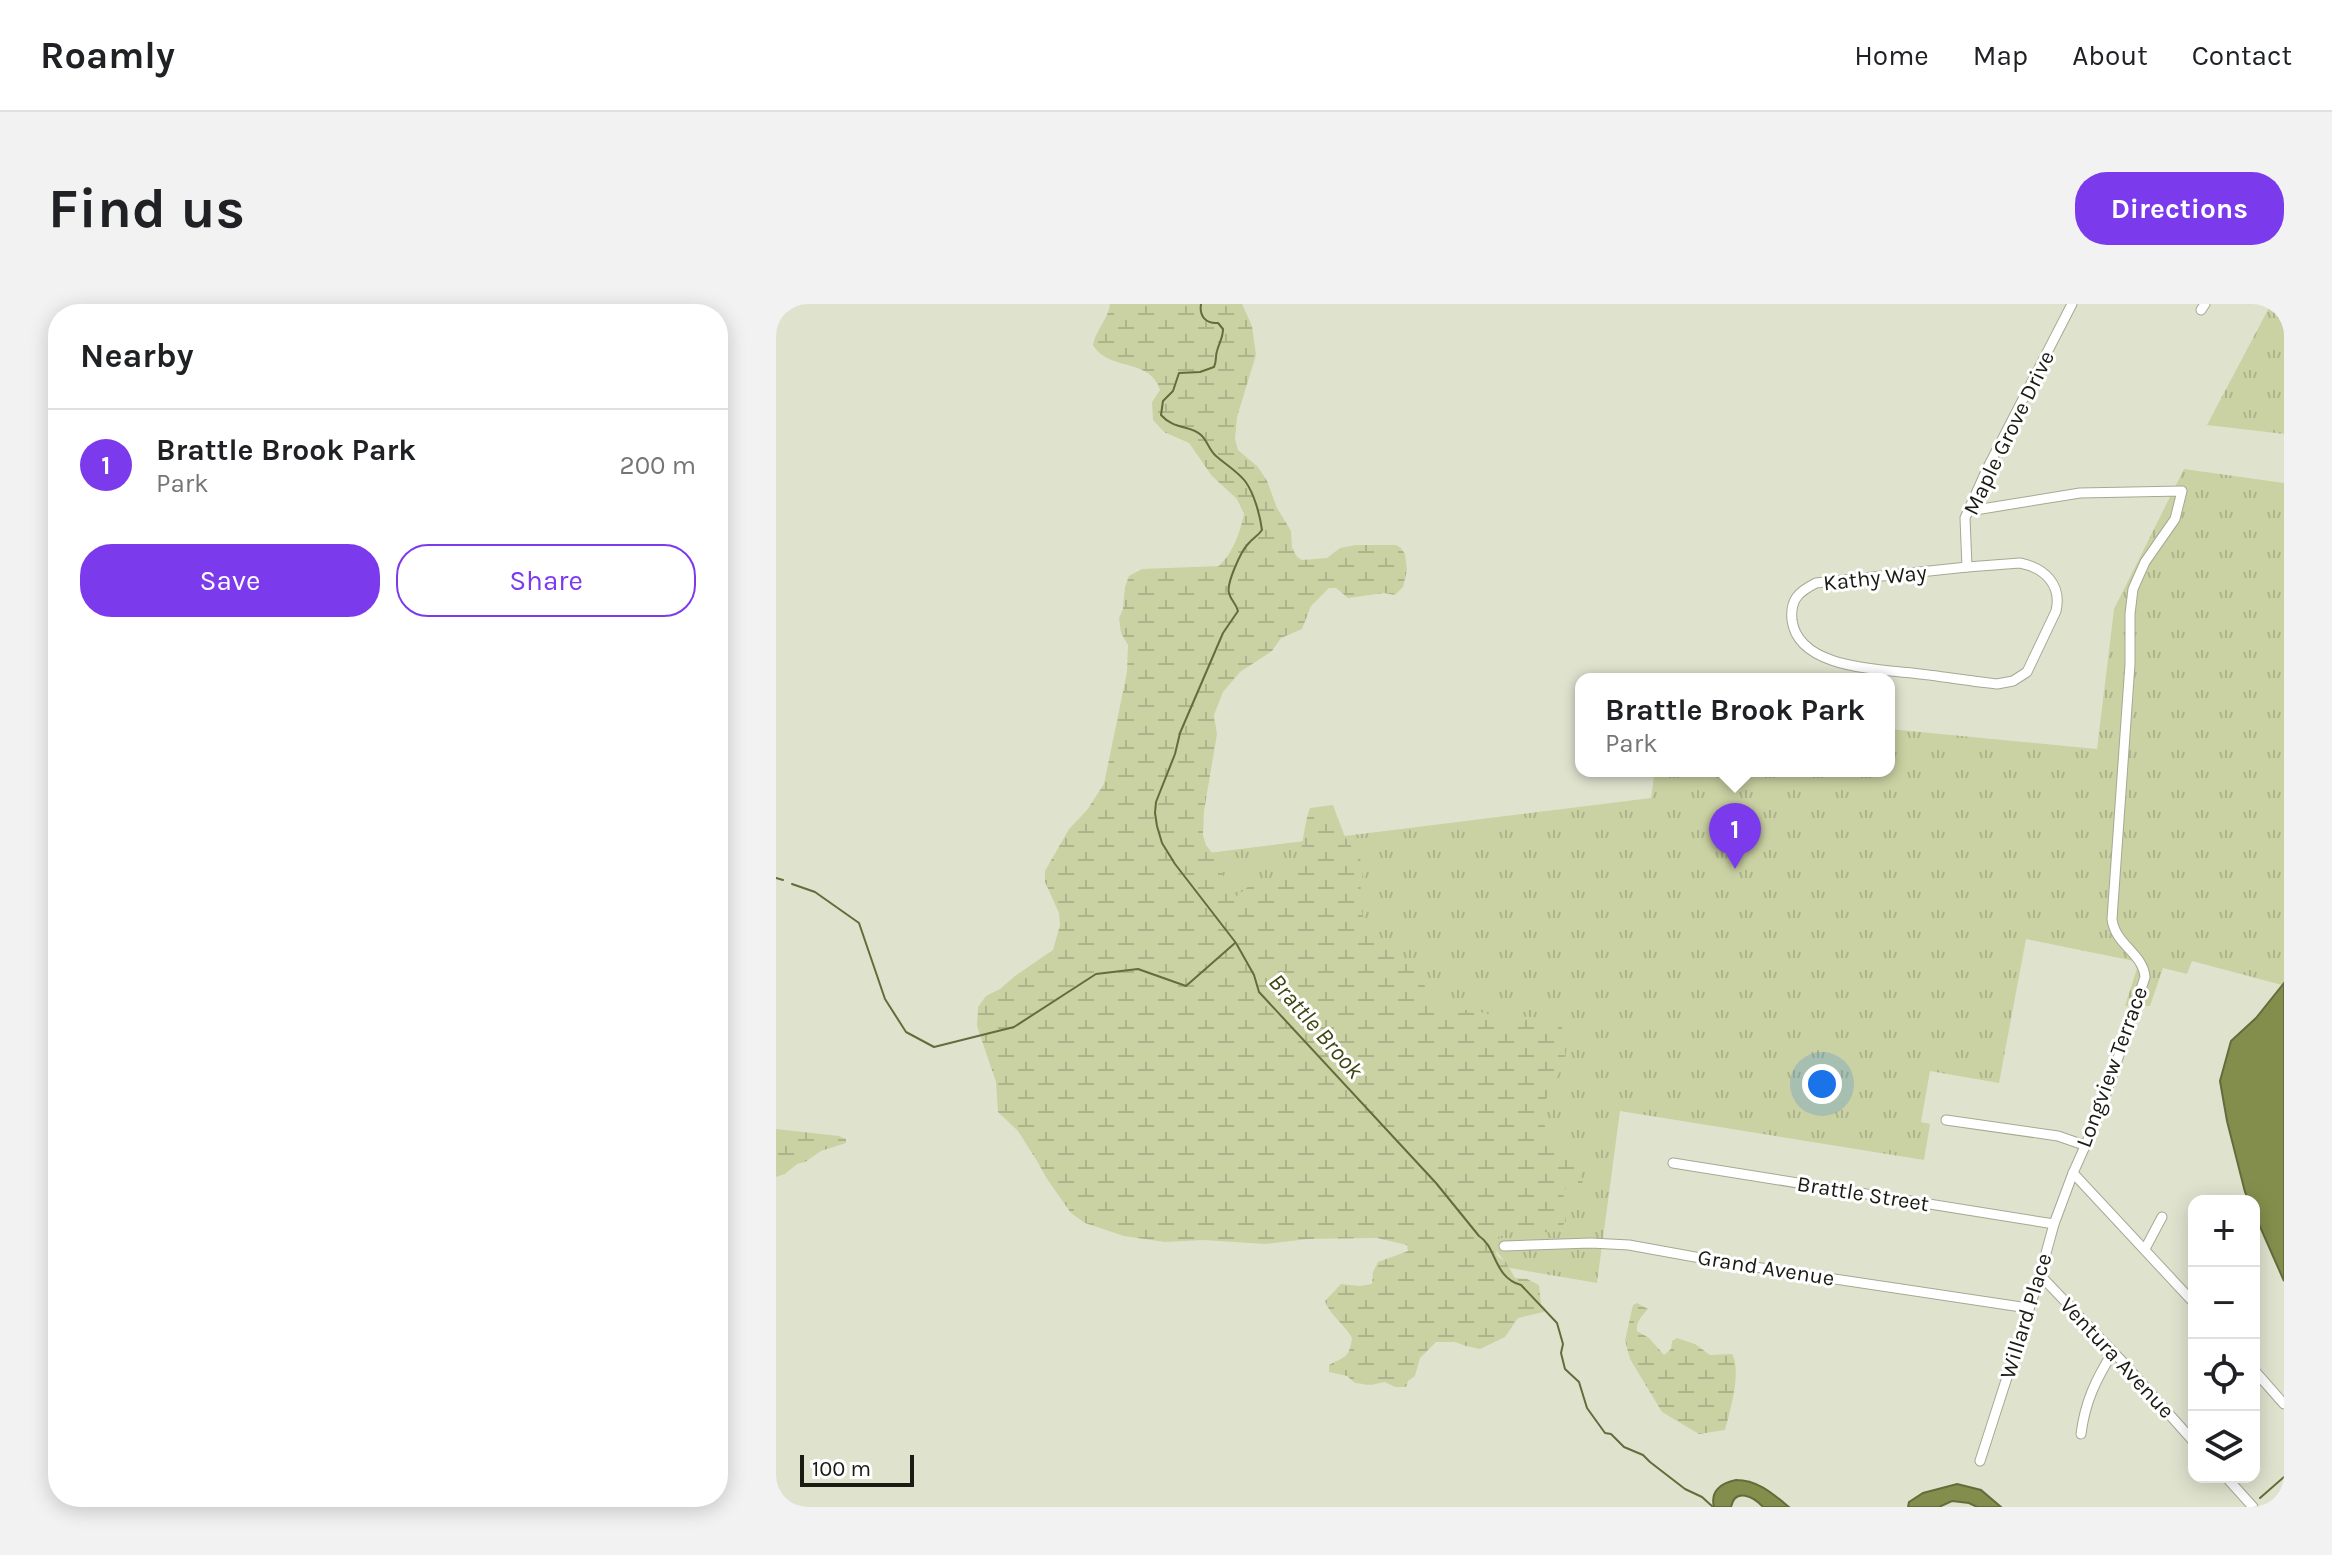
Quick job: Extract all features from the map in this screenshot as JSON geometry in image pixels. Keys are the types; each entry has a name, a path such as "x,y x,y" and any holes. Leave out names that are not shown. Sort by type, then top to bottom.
{"street":[{"name":"Maple Grove Drive","path":"1967,567 1965,518 2072,304"},
{"name":"Longview Terrace","path":"1969,511 2080,493 2182,491 2175,519 2145,562 2133,589 2130,614 2130,664 2112,919 2118,938 2139,960 2145,975 2099,1115 2073,1173 2188,1296"},
{"name":"Kathy Way","path":"2020,563 2033,566 2050,578 2056,587 2056,611 2027,672 2013,681 1997,684 1847,666 1805,645 1793,628 1793,601 1804,589 1816,583 1967,567 2020,563"},
{"path":"1946,1120 2058,1136 2084,1145"},
{"name":"Brattle Street","path":"1673,1163 2054,1224"},
{"name":"Willard Place","path":"1980,1461 2054,1224 2073,1173"},
{"path":"2145,1249 2162,1217"},
{"name":"Grand Avenue","path":"1504,1246 1629,1245 1702,1259 2028,1308"},
{"name":"Ventura Avenue","path":"2040,1275 2188,1435"},
{"path":"2081,1434 2085,1405 2113,1352"},
{"path":"2260,1377 2284,1404"},
{"path":"2231,1483 2253,1507"}],"green space":[{"path":"1110,304 1242,304 1252,326 1256,355 1237,417 1235,439 1238,450 1258,467 1267,481 1277,508 1291,531 1292,547 1297,557 1302,560 1327,558 1340,548 1356,545 1396,545 1405,554 1407,570 1403,587 1395,595 1384,593 1348,598 1336,588 1329,588 1311,606 1302,629 1281,638 1272,651 1240,672 1223,692 1214,715 1217,734 1203,835 1206,845 1222,866 1225,889 1233,899 1255,881 1285,875 1299,858 1310,808 1333,805 1345,837 1361,861 1363,871 1359,900 1367,932 1380,945 1395,950 1410,961 1429,993 1430,1001 1449,1003 1461,1011 1476,1008 1483,1013 1500,1016 1555,1018 1564,1032 1567,1046 1564,1060 1546,1099 1544,1124 1564,1148 1576,1149 1583,1184 1581,1187 1566,1187 1562,1202 1566,1221 1558,1230 1505,1234 1496,1245 1497,1256 1506,1262 1515,1278 1539,1285 1541,1304 1546,1309 1518,1318 1505,1337 1480,1349 1455,1342 1436,1342 1420,1358 1415,1376 1406,1387 1395,1387 1385,1382 1371,1385 1355,1383 1347,1376 1329,1372 1329,1365 1348,1353 1352,1338 1325,1301 1341,1284 1372,1284 1378,1262 1408,1251 1407,1245 1377,1238 1308,1239 1265,1244 1203,1240 1165,1242 1124,1236 1085,1223 1071,1213 1018,1131 998,1112 996,1082 977,1026 978,1007 986,996 1053,950 1060,925 1059,913 1045,882 1045,871 1069,829 1087,810 1104,784 1127,672 1128,645 1121,633 1119,618 1129,576 1142,569 1219,566 1235,542 1244,514 1237,499 1212,476 1189,443 1164,432 1153,420 1152,402 1160,390 1155,380 1139,368 1109,359 1093,345"},
{"path":"2271,304 2284,304 2284,434 2207,425"},
{"path":"2184,469 2284,483 2284,983 2282,985 2192,961 2187,974 2163,968 2150,1006 2125,1006 2139,962 2026,939 1999,1083 1930,1071 1921,1122 1930,1124 1924,1160 1620,1111 1597,1283 1510,1268 1176,857 1651,798 1654,777 1895,777 1895,730 2097,749 2114,609"},
{"path":"776,1129 839,1136 846,1139 846,1143 821,1151 776,1177"},
{"path":"1637,1303 1648,1309 1638,1321 1637,1331 1649,1338 1664,1355 1677,1338 1695,1344 1710,1355 1732,1354 1736,1370 1725,1430 1699,1434 1662,1412 1630,1359 1625,1340 1633,1305"}],"shaded area":[{"path":"2284,983 2284,1281 2260,1227 2260,1195 2246,1195 2245,1192 2220,1081 2231,1041 2256,1018"},
{"path":"1736,1480 1758,1485 1789,1507 1763,1507 1750,1497 1741,1496 1736,1497 1731,1507 1714,1507 1715,1492"},
{"path":"1957,1484 1981,1490 2001,1507 1977,1507 1952,1501 1939,1507 1908,1507 1909,1502 1923,1493"}],"waterway":[{"path":"1201,304 1204,318 1218,323 1223,329 1215,365 1200,372 1179,373 1173,391 1163,401 1161,415 1171,423 1201,435 1214,454 1242,477 1254,498 1262,530 1245,548 1235,568 1229,589 1238,611 1223,633 1180,733 1156,802 1155,813 1162,843 1236,943 1254,975 1259,992 1436,1183 1485,1241 1505,1276 1521,1285 1557,1323 1565,1369 1579,1382 1587,1408 1605,1433 1611,1434 1624,1447 1643,1455 1713,1507"},
{"name":"Brattle Brook","path":"776,878 783,880"},
{"name":"Brattle Brook","path":"792,884 815,892 859,923 885,999 906,1032 934,1047 1014,1027 1096,974 1138,969 1186,986 1235,943"},
{"path":"2260,1498 2284,1477"}],"place":[{"name":"Brattle Brook Park","path":"1735,869"}]}
